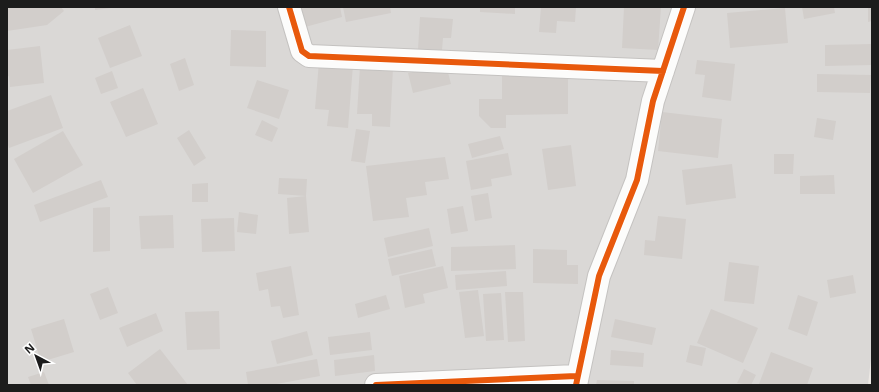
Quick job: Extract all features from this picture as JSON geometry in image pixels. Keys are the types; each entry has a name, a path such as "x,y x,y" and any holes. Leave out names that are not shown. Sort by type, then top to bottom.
{"street":[{"path":"288,7 302,51 309,56 663,71"},
{"path":"376,385 576,381 599,276 637,180 653,101 684,7"}],"shaded area":[{"path":"7,7 872,7 872,350 868,385 7,385"}],"building":[{"path":"7,7 61,7 64,11 47,25 7,31"},
{"path":"95,7 111,7 111,8 95,10"},
{"path":"300,7 340,7 342,17 305,27"},
{"path":"343,7 390,7 391,13 346,22"},
{"path":"480,7 515,7 515,14 480,12"},
{"path":"541,7 576,7 575,22 557,21 556,33 539,32"},
{"path":"624,7 661,7 658,50 622,48"},
{"path":"802,7 834,7 835,13 804,19"},
{"path":"868,7 872,7 872,21 868,22"},
{"path":"785,8 788,43 730,48 727,13"},
{"path":"420,17 453,19 451,38 443,38 442,50 418,49"},
{"path":"130,25 142,56 110,68 98,38"},
{"path":"231,30 266,31 266,67 230,66"},
{"path":"872,44 872,65 825,66 825,45"},
{"path":"40,46 44,83 10,87 9,76 7,77 7,50"},
{"path":"185,58 194,85 179,91 170,64"},
{"path":"697,60 735,64 731,101 702,97 705,75 695,74"},
{"path":"319,62 353,65 348,128 327,126 329,110 315,109"},
{"path":"446,65 451,84 413,93 408,73"},
{"path":"360,66 393,68 390,127 372,126 372,114 357,114"},
{"path":"112,71 118,88 101,94 95,78"},
{"path":"502,73 568,73 568,114 506,115 506,128 491,128 479,116 479,99 502,99"},
{"path":"817,74 871,75 870,93 817,92"},
{"path":"257,80 289,90 279,119 247,108"},
{"path":"143,88 158,124 126,137 110,102"},
{"path":"51,95 63,128 9,148 7,142 7,111"},
{"path":"662,112 722,119 718,158 658,151"},
{"path":"817,118 836,121 833,140 814,137"},
{"path":"262,120 278,128 272,142 255,135"},
{"path":"356,129 370,131 365,163 351,161"},
{"path":"189,130 206,158 194,166 177,138"},
{"path":"63,131 83,165 33,193 14,159"},
{"path":"500,136 504,149 472,158 468,144"},
{"path":"571,145 576,186 548,190 542,149"},
{"path":"508,153 512,175 491,179 492,186 471,190 466,161"},
{"path":"774,154 794,154 793,174 774,174"},
{"path":"445,157 449,179 425,182 427,195 406,198 409,217 373,221 366,166"},
{"path":"732,164 736,198 686,205 682,170"},
{"path":"834,175 835,194 800,194 800,176"},
{"path":"279,178 307,179 306,196 278,194"},
{"path":"101,180 108,197 40,222 34,205"},
{"path":"208,183 208,202 192,202 192,184"},
{"path":"488,193 492,218 475,221 471,196"},
{"path":"306,196 309,232 289,234 287,198"},
{"path":"463,206 468,231 451,234 447,209"},
{"path":"110,207 110,251 93,252 93,208"},
{"path":"239,212 258,215 256,234 237,232"},
{"path":"173,215 174,248 141,249 139,216"},
{"path":"658,216 686,219 682,259 644,255 645,240 655,241"},
{"path":"234,218 235,251 202,252 201,219"},
{"path":"429,228 433,246 388,257 384,238"},
{"path":"515,245 516,269 451,271 451,247"},
{"path":"432,249 436,266 392,276 388,259"},
{"path":"533,249 567,250 567,265 578,265 578,284 533,283"},
{"path":"729,262 759,266 754,304 724,301"},
{"path":"291,266 299,315 283,318 280,306 271,307 268,289 259,291 256,273"},
{"path":"443,266 448,288 423,294 425,303 405,308 399,276"},
{"path":"506,271 507,286 456,290 455,275"},
{"path":"853,275 856,293 830,298 827,280"},
{"path":"108,287 118,313 100,320 90,294"},
{"path":"478,290 484,336 465,338 459,292"},
{"path":"505,292 523,292 525,341 508,342"},
{"path":"501,293 504,340 486,341 483,294"},
{"path":"386,295 390,309 358,318 355,304"},
{"path":"798,295 818,302 807,336 788,329"},
{"path":"711,309 758,328 743,363 697,343"},
{"path":"219,311 220,349 187,350 185,312"},
{"path":"156,313 163,331 127,347 119,328"},
{"path":"64,319 74,352 41,362 31,329"},
{"path":"615,319 656,328 652,345 611,337"},
{"path":"307,331 313,355 277,364 271,341"},
{"path":"370,332 372,350 330,355 328,337"},
{"path":"690,345 706,348 702,366 686,362"},
{"path":"160,349 188,385 137,385 128,373"},
{"path":"611,350 644,353 643,367 610,365"},
{"path":"771,352 813,368 807,385 759,384"},
{"path":"374,355 375,371 335,376 334,360"},
{"path":"317,359 320,376 271,385 248,385 246,372"},
{"path":"744,369 756,375 751,385 737,383"},
{"path":"44,372 49,385 31,385 28,377"},
{"path":"597,380 634,381 634,385 596,385"}],"cycle path":[{"path":"289,7 302,51 309,56 663,71"},
{"path":"576,385 599,276 637,180 653,101 684,7"},
{"path":"376,385 576,376"}]}
